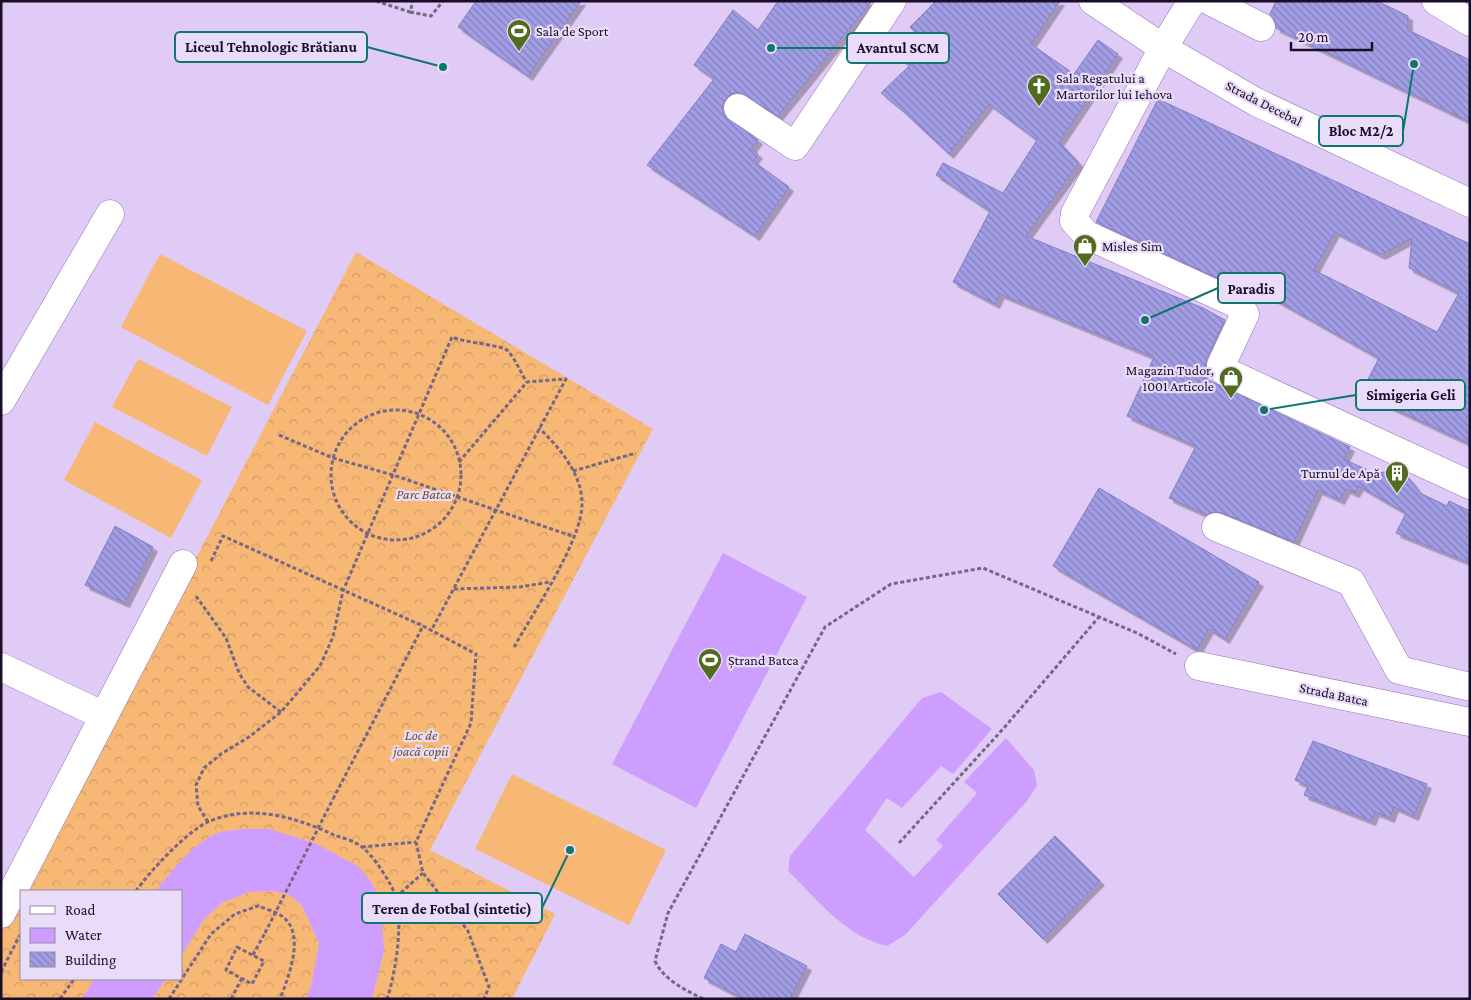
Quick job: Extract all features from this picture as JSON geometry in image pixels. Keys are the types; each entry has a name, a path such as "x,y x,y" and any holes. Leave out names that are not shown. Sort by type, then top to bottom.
{"street":[{"path":"738,108 795,146 892,1"},
{"name":"Strada Decebal","path":"1093,1 1163,48 1256,102 1470,203"},
{"path":"1192,1 1163,48 1075,213 1074,221 1087,235 1237,304 1245,314 1221,365 1224,371 1470,485"},
{"path":"1210,1 1261,27"},
{"path":"1436,1 1470,22"},
{"path":"1,401 110,214"},
{"path":"1216,527 1351,582 1399,670 1470,687"},
{"path":"1,914 104,716 195,567"},
{"name":"Strada Batca","path":"1199,666 1470,722"},
{"path":"1,667 104,716"}],"path":[{"path":"376,1 410,12 431,16 442,1"},
{"path":"410,12 412,1"},
{"path":"208,822 198,806 196,785 204,768 281,712 320,666 333,637 343,591 452,338 463,342 497,346 507,350 527,382"},
{"path":"431,631 566,378 527,382 459,462"},
{"path":"388,410 419,414 443,430 451,442 459,462 460,483 457,497 440,523 427,532 398,540 382,539 368,534 344,516 336,502 332,488 333,458 339,444 348,431 374,414 388,410"},
{"path":"514,647 575,537 582,503 573,471 562,454 539,428"},
{"path":"279,436 333,458 393,475 575,537"},
{"path":"573,471 636,453"},
{"path":"195,567 222,536 423,626 476,654 471,723 416,842 423,873 468,930 489,987 484,999"},
{"path":"703,999 682,988 660,972 655,961 668,913 825,627 891,584 983,568 1137,633 1199,666"},
{"path":"454,589 520,587 551,582"},
{"path":"191,603 195,595 226,638 239,673 248,688 281,712"},
{"path":"899,843 1003,730 1099,617"},
{"path":"253,955 423,626"},
{"path":"137,890 185,837 208,822 257,812 305,821 362,847 382,870 396,897 398,938 387,999"},
{"path":"362,847 416,842"},
{"path":"396,897 423,873"},
{"path":"182,979 211,934 235,914 258,906 283,916 292,930 293,965 280,999"},
{"path":"1,972 20,935"},
{"path":"237,947 253,955 264,961 252,984 226,970 237,947"},
{"path":"231,999 242,978"},
{"path":"60,999 73,980"},
{"path":"169,999 181,980"}],"green space":[{"name":"Parc Batca","path":"356,252 653,429 430,850 555,914 512,999 372,999 384,951 336,856 317,844 297,838 212,835 189,854 157,890 23,890"},
{"path":"160,254 307,331 268,405 121,327"},
{"path":"138,359 232,407 207,456 112,407"},
{"path":"95,422 202,480 171,538 64,480"},
{"path":"512,774 666,850 629,925 475,849"},
{"path":"271,891 288,894 301,904 319,943 311,986 306,999 152,999 165,980 182,980 182,954 204,919 222,903 249,892"},
{"path":"20,895 20,980 94,980 81,999 1,999 1,932"}],"water":[{"name":"Ștrand Batca","path":"723,553 807,597 696,808 612,764"},
{"path":"941,692 992,729 953,774 941,766 902,808 887,798 865,830 914,877 943,846 936,840 977,793 964,782 1006,738 1034,770 1037,786 1027,801 905,935 887,946 872,941 845,926 821,905 788,871 790,856 922,698"},
{"path":"247,829 269,829 317,844 359,867 372,883 381,902 384,951 372,999 306,999 311,986 319,943 301,904 288,894 271,891 249,892 222,903 204,919 182,954 182,890 157,890 174,868 203,841 217,833"},
{"path":"94,980 165,980 152,999 81,999"}],"building":[{"name":"Sala de Sport","path":"476,1 581,1 528,76 458,27"},
{"path":"778,1 872,1 778,116 739,92 731,94 725,100 722,107 724,115 758,140 751,149 758,154 753,161 789,187 755,236 647,165 714,79 694,65 733,10 758,30"},
{"path":"936,1 1060,1 1031,44 1074,74 1098,40 1118,54 1059,142 1079,163 1026,236 1203,308 1225,320 1207,358 1202,377 1350,447 1344,459 1367,470 1363,476 1395,470 1409,478 1420,493 1447,506 1449,501 1470,511 1470,563 1396,533 1406,513 1359,486 1355,493 1346,489 1340,500 1318,490 1294,542 1222,513 1214,512 1207,515 1169,498 1196,446 1127,416 1154,357 1000,294 995,304 953,282 990,211 936,175 943,163 1003,193 1037,140 989,104 949,154 881,93 910,65 901,59 921,39 910,27"},
{"path":"1276,1 1377,1 1408,16 1408,30 1470,60 1470,122 1276,28 1274,19 1270,14"},
{"path":"1158,99 1470,244 1470,444 1361,393 1379,358 1221,269 1217,278 1096,222","holes":["1335,232 1381,255 1412,238 1409,268 1459,293 1437,332 1314,270"]},
{"path":"1099,488 1259,582 1225,639 1209,629 1197,650 1053,566"},
{"path":"115,526 153,547 125,603 85,585"},
{"path":"1313,741 1427,784 1414,816 1394,807 1390,818 1375,812 1371,821 1304,795 1308,786 1295,780"},
{"path":"1055,836 1100,881 1043,939 998,894"},
{"path":"745,934 807,966 790,999 744,999 704,978 721,944 736,952"}],"place":[{"name":"Avantul SCM","path":"771,48"},
{"name":"Sala de Sport","path":"519,52"},
{"name":"Bloc M2/2","path":"1414,64"},
{"name":"Liceul Tehnologic Brătianu","path":"443,67"},
{"name":"Sala Regatului a Martorilor lui Iehova","path":"1039,107"},
{"name":"Misles Sim","path":"1085,267"},
{"name":"Paradis","path":"1145,320"},
{"name":"Magazin Tudor, 1001 Articole","path":"1231,399"},
{"name":"Simigeria Geli","path":"1264,410"},
{"name":"Turnul de Apă","path":"1397,494"},
{"name":"Ștrand Batca","path":"710,681"},
{"name":"Teren de Fotbal (sintetic)","path":"570,850"}],"park label":[{"name":"Loc de joacă copii","path":"421,744"}]}
